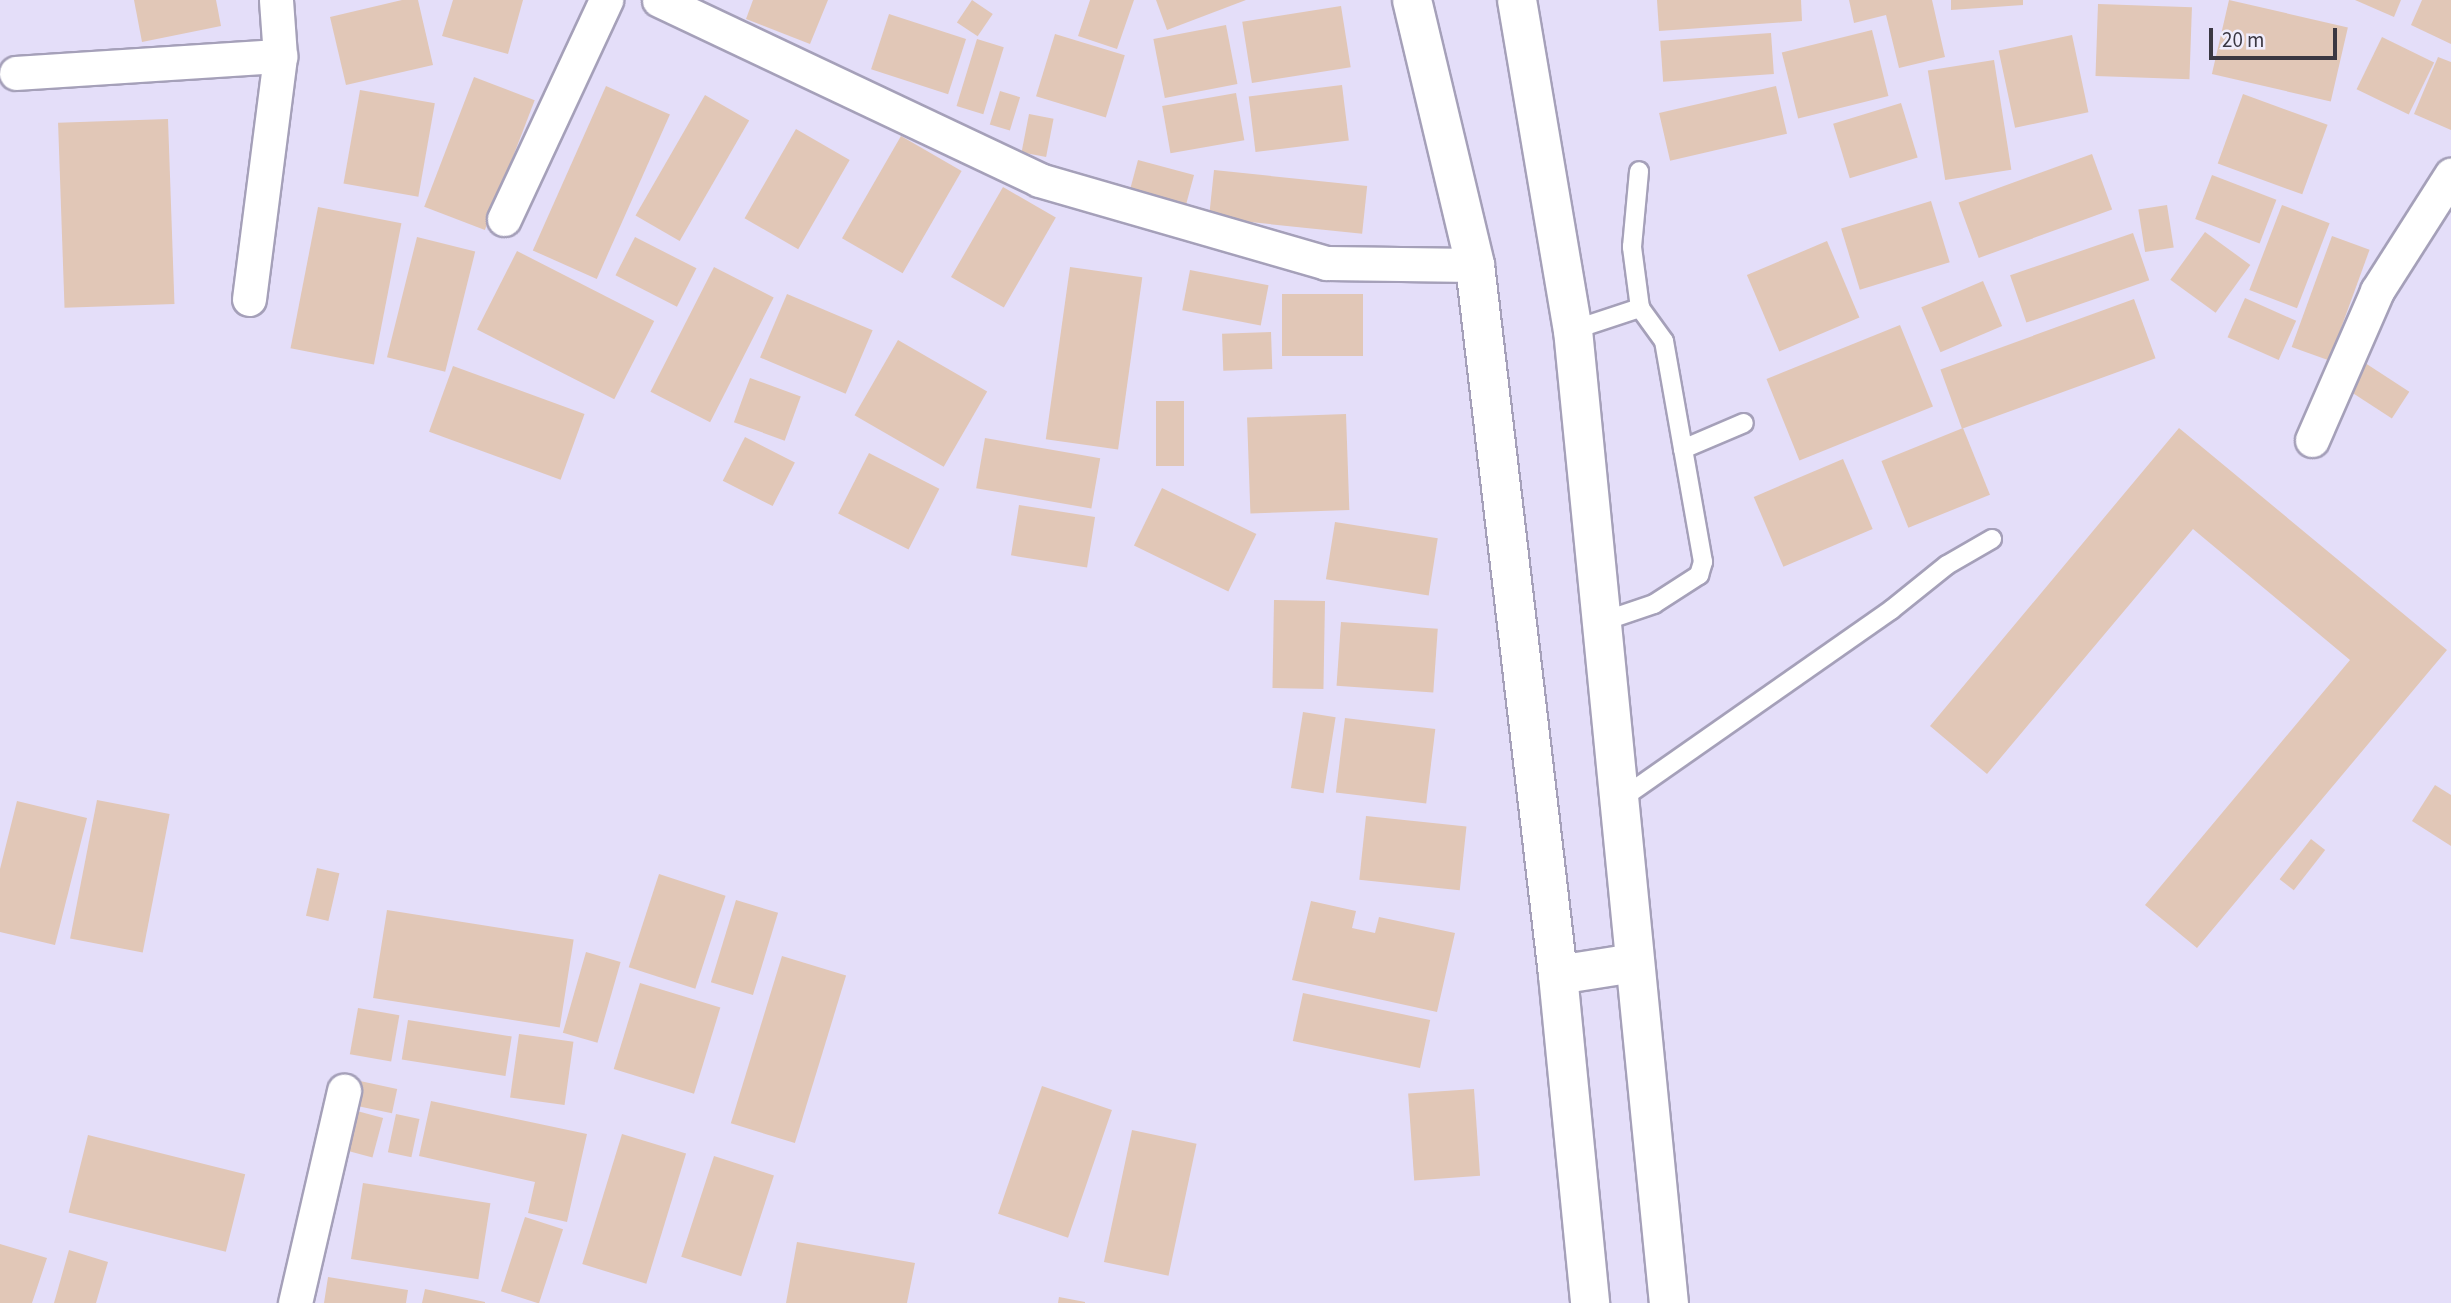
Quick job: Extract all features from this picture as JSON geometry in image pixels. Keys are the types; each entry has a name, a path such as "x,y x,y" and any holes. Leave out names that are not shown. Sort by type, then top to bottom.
{"main road":[{"path":"1412,0 1475,265 1558,975 1590,1303"},
{"path":"1517,0 1573,330 1604,621 1634,963 1669,1303"},
{"path":"1558,975 1634,963"}],"street":[{"path":"249,299 280,56 276,0"},
{"path":"504,219 606,0"},
{"path":"659,0 1039,180 1326,263 1475,265"},
{"path":"16,73 280,56"},
{"path":"2312,440 2377,291 2451,176"},
{"path":"295,1303 344,1091"}],"lane":[{"path":"1604,621 1654,604 1699,575 1702,553 1664,341 1640,308 1632,247 1639,171"},
{"path":"1573,330 1640,308"},
{"path":"1683,449 1744,423"},
{"path":"1621,799 1891,610 1947,565 1992,539"}],"building":[{"path":"134,0 216,0 221,26 142,42"},
{"path":"402,0 418,0 433,65 346,85 330,17"},
{"path":"453,0 523,0 508,54 442,36"},
{"path":"753,0 828,0 810,44 746,19"},
{"path":"972,0 993,14 978,36 957,22"},
{"path":"1090,0 1134,0 1117,49 1078,36"},
{"path":"1156,0 1246,0 1167,30"},
{"path":"1657,0 1801,0 1802,21 1659,31"},
{"path":"1849,0 1932,0 1945,57 1899,68 1886,15 1854,23"},
{"path":"1951,0 2023,0 2023,5 1951,10"},
{"path":"2229,0 2348,27 2331,101 2212,74"},
{"path":"2355,0 2401,0 2394,17"},
{"path":"2422,0 2451,0 2451,44 2411,25"},
{"path":"2098,4 2192,7 2189,79 2095,76"},
{"path":"1341,6 1351,67 1252,83 1242,22"},
{"path":"889,14 966,39 948,94 871,69"},
{"path":"1226,25 1237,84 1165,98 1153,39"},
{"path":"1872,30 1888,96 1798,118 1782,52"},
{"path":"1771,33 1774,74 1663,82 1660,41"},
{"path":"1055,34 1125,55 1106,118 1036,96"},
{"path":"2072,35 2088,112 2015,128 1999,51"},
{"path":"2382,37 2434,62 2409,115 2357,89"},
{"path":"977,39 1004,47 983,114 957,106"},
{"path":"2438,57 2451,62 2451,130 2414,114"},
{"path":"1994,60 2011,170 1945,180 1928,70"},
{"path":"474,77 535,100 485,230 424,207"},
{"path":"1342,85 1349,141 1256,152 1249,96"},
{"path":"606,86 670,114 597,279 533,250"},
{"path":"1776,86 1787,134 1670,161 1659,113"},
{"path":"360,90 435,103 418,197 344,184"},
{"path":"1000,91 1020,97 1010,131 990,124"},
{"path":"1236,93 1244,140 1170,153 1162,106"},
{"path":"2243,94 2328,125 2302,194 2218,164"},
{"path":"705,95 749,120 680,241 636,215"},
{"path":"1901,103 1918,158 1850,178 1833,124"},
{"path":"1029,114 1054,119 1046,157 1022,152"},
{"path":"168,119 174,304 65,308 58,123"},
{"path":"796,129 850,160 798,249 744,218"},
{"path":"901,136 962,171 903,273 842,238"},
{"path":"2092,154 2112,209 1979,258 1959,203"},
{"path":"1138,160 1194,175 1185,208 1129,193"},
{"path":"1214,170 1367,186 1362,234 1209,218"},
{"path":"2212,175 2276,200 2260,244 2195,219"},
{"path":"1003,187 1056,217 1004,308 951,277"},
{"path":"1931,201 1950,262 1860,290 1841,228"},
{"path":"2167,205 2174,247 2145,252 2138,210"},
{"path":"2282,205 2330,223 2297,308 2249,290"},
{"path":"318,207 401,223 374,365 291,348"},
{"path":"2205,232 2250,265 2216,313 2170,280"},
{"path":"2133,233 2149,280 2026,323 2010,275"},
{"path":"2332,236 2370,250 2329,361 2292,347"},
{"path":"417,237 475,252 445,372 387,357"},
{"path":"635,237 696,268 677,307 615,275"},
{"path":"1827,241 1859,317 1779,351 1747,275"},
{"path":"517,251 654,321 614,399 477,329"},
{"path":"714,267 774,297 710,422 650,392"},
{"path":"1070,267 1142,277 1118,449 1046,439"},
{"path":"1190,270 1269,285 1261,326 1182,310"},
{"path":"1983,281 2002,326 1940,352 1921,307"},
{"path":"787,294 873,330 846,394 760,358"},
{"path":"1282,294 1363,294 1363,356 1282,356"},
{"path":"2245,298 2296,321 2279,360 2228,337"},
{"path":"2134,299 2156,358 1962,429 1940,369"},
{"path":"1900,325 1933,407 1799,461 1766,379"},
{"path":"1271,332 1272,369 1223,371 1222,334"},
{"path":"898,340 987,391 944,467 854,415"},
{"path":"2359,359 2409,392 2392,419 2342,386"},
{"path":"453,366 585,414 561,480 429,432"},
{"path":"750,378 801,396 785,441 734,422"},
{"path":"1156,401 1184,401 1184,466 1156,466"},
{"path":"1346,414 1349,510 1250,513 1247,417"},
{"path":"1963,428 1990,495 1908,528 1881,461"},
{"path":"2179,428 2447,650 2197,948 2145,905 2350,660 2193,529 1987,774 1930,726"},
{"path":"745,437 795,462 773,506 723,481"},
{"path":"985,438 1100,458 1091,509 976,488"},
{"path":"869,453 939,489 909,549 838,514"},
{"path":"1843,459 1873,529 1783,567 1754,497"},
{"path":"1162,488 1256,534 1228,592 1134,546"},
{"path":"1019,505 1095,517 1087,567 1011,555"},
{"path":"1335,522 1438,538 1429,596 1326,579"},
{"path":"1274,600 1325,601 1323,689 1272,688"},
{"path":"1341,622 1438,629 1433,693 1337,686"},
{"path":"1303,712 1336,717 1324,793 1291,788"},
{"path":"1345,718 1435,729 1426,804 1336,792"},
{"path":"2435,785 2451,795 2451,846 2412,821"},
{"path":"97,800 170,814 143,953 70,938"},
{"path":"17,801 87,818 55,945 0,932 0,869"},
{"path":"1366,816 1466,827 1460,890 1359,880"},
{"path":"2311,839 2325,850 2294,890 2280,879"},
{"path":"317,868 339,873 328,921 306,916"},
{"path":"659,874 726,896 695,989 629,967"},
{"path":"736,900 778,913 753,995 711,982"},
{"path":"1311,901 1356,911 1352,928 1375,933 1379,917 1455,933 1437,1012 1292,980"},
{"path":"387,910 574,940 560,1027 373,998"},
{"path":"586,952 621,962 597,1043 563,1033"},
{"path":"782,956 846,976 795,1143 731,1123"},
{"path":"640,983 720,1008 694,1094 614,1069"},
{"path":"1303,993 1430,1020 1420,1068 1293,1041"},
{"path":"358,1008 399,1015 391,1062 350,1054"},
{"path":"408,1020 512,1036 505,1076 402,1060"},
{"path":"519,1034 573,1042 565,1105 510,1097"},
{"path":"360,1081 397,1089 392,1113 355,1105"},
{"path":"1042,1086 1112,1110 1068,1238 998,1214"},
{"path":"1474,1089 1480,1176 1414,1180 1408,1094"},
{"path":"431,1101 587,1134 567,1222 528,1213 535,1182 419,1156"},
{"path":"357,1111 383,1118 372,1158 346,1151"},
{"path":"396,1114 419,1119 411,1157 388,1152"},
{"path":"1132,1130 1197,1144 1168,1276 1104,1262"},
{"path":"622,1134 686,1154 646,1284 582,1264"},
{"path":"88,1135 245,1174 226,1252 69,1213"},
{"path":"714,1156 774,1175 741,1276 681,1257"},
{"path":"363,1183 490,1203 478,1279 351,1259"},
{"path":"525,1217 563,1229 539,1303 501,1291"},
{"path":"797,1242 915,1263 907,1303 786,1303"},
{"path":"0,1244 47,1258 32,1303 0,1303"},
{"path":"69,1250 108,1262 96,1303 54,1303"},
{"path":"328,1277 408,1290 406,1303 324,1303"},
{"path":"425,1289 485,1302 485,1303 422,1303"},
{"path":"1059,1297 1085,1302 1085,1303 1058,1303"}]}
